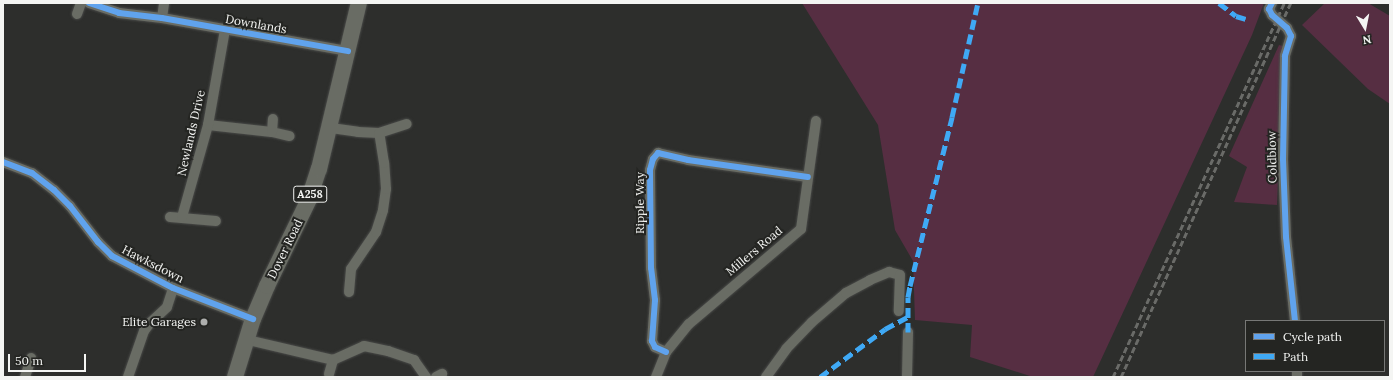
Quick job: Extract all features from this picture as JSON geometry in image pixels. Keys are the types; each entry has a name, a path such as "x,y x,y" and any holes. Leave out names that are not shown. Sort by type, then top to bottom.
{"main road":[{"name":"Dover Road","path":"235,377 248,340 253,319 266,286 308,199 320,169 359,3"}],"street":[{"path":"78,14 81,3"},
{"name":"Downlands","path":"89,3 119,13 162,18 348,51"},
{"path":"162,18 164,3"},
{"name":"Coldblow","path":"1272,3 1269,9 1272,15 1287,28 1292,36 1284,56 1283,159 1286,237 1295,320"},
{"name":"Newlands Drive","path":"182,217 208,125 224,30"},
{"path":"272,132 273,119"},
{"name":"Millers Road","path":"656,377 666,352 683,330 701,312 801,229 816,121"},
{"path":"330,128 379,133 407,124"},
{"path":"208,125 272,132 290,136"},
{"path":"349,292 351,269 376,232 383,210 386,189 384,163 379,133"},
{"name":"Ripple Way","path":"666,352 656,347 652,341 655,300 651,268 650,170 653,159 658,153 688,160 808,177"},
{"name":"Hawksdown","path":"3,162 32,173 54,190 70,206 98,242 112,256 173,288 253,319"},
{"path":"170,217 216,221"},
{"path":"766,377 786,349 812,322 836,301 864,283 889,272 900,275 899,311"},
{"path":"128,377 144,331 150,323 167,308 173,288"},
{"path":"907,377 908,332"},
{"path":"248,340 333,360 364,346 388,351 414,360 426,377"},
{"path":"25,377 31,358"},
{"path":"328,374 333,360"}],"shaded area":[{"path":"802,3 1264,3 1252,35 1093,377 1033,377 970,357 972,325 915,320 913,261 895,230 878,125"},
{"path":"1325,3 1368,3 1390,16 1390,104 1368,89 1302,25"},
{"path":"1279,45 1283,46 1277,205 1234,202 1247,167 1229,156"}],"railway":[{"path":"1113,377 1284,3"},
{"path":"1121,377 1291,3"}],"marked path":[{"path":"908,332 908,297 910,286 952,117 978,3"},
{"path":"1219,3 1236,16 1246,19"},
{"path":"820,377 885,329 908,317"}],"cycle path":[{"path":"89,3 119,13 162,18 348,51"},
{"path":"1272,3 1269,9 1272,15 1287,28 1291,36 1285,56 1283,159 1286,237 1295,320"},
{"path":"666,352 655,347 652,341 655,300 651,268 650,170 653,159 658,153 688,160 808,177"},
{"path":"3,162 32,173 54,190 70,206 98,242 112,256 173,288 253,319"}],"place":[{"name":"Elite Garages","path":"204,322"}]}
